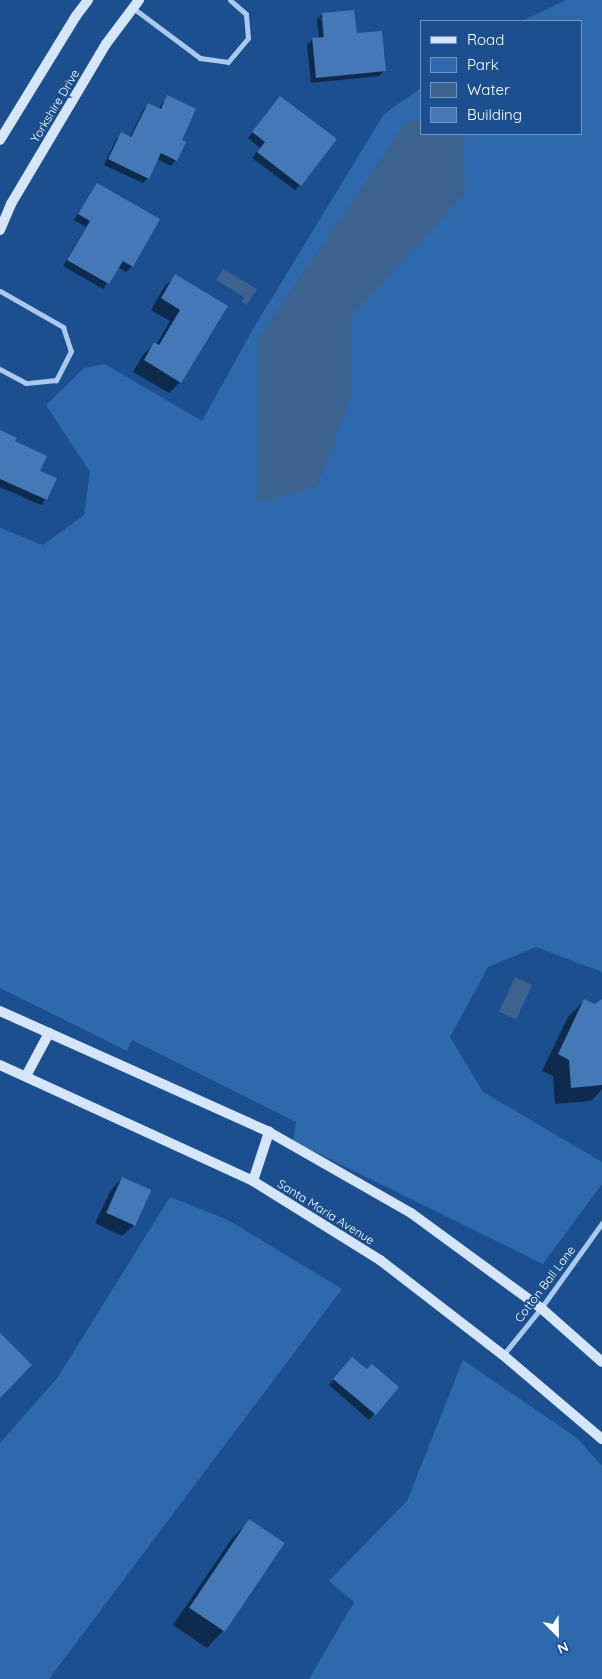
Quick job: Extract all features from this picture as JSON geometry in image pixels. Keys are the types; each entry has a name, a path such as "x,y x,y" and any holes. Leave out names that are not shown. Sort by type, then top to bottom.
{"street":[{"path":"0,140 76,16 88,0"},
{"path":"136,4 200,58 228,62 248,38 246,14 230,0"},
{"name":"Yorkshire Drive","path":"0,230 11,204 106,44 136,4"},
{"path":"0,291 63,327 71,351 56,380 26,383 0,369"},
{"path":"0,1011 268,1132 411,1213 541,1308 602,1362"},
{"path":"26,1076 49,1033"},
{"name":"Santa Maria Avenue","path":"0,1065 253,1181 380,1260 503,1355 602,1438"},
{"path":"253,1181 268,1132"},
{"name":"Cotton Ball Lane","path":"503,1355 541,1308 602,1223"}],"green space":[{"path":"566,0 602,0 602,972 536,947 488,967 450,1037 483,1092 602,1162 602,1184 543,1264 293,1141 296,1122 132,1040 127,1051 0,988 0,528 43,545 84,515 90,472 46,405 84,368 105,364 202,421 253,329 384,114 420,89 420,135 582,135 582,20 524,20"},
{"path":"170,1197 228,1220 342,1289 49,1679 0,1679 0,1443 58,1377"},
{"path":"463,1360 577,1438 602,1466 602,1679 309,1679 354,1602 329,1581 407,1501"}],"water":[{"path":"420,119 420,135 464,135 465,194 352,316 352,394 317,487 258,503 258,338 406,122"},
{"path":"223,269 257,289 247,305 242,302 244,297 216,280"},
{"path":"515,977 532,985 516,1019 499,1011"}],"building":[{"path":"354,10 357,33 382,31 386,71 316,78 312,38 324,37 322,13"},
{"path":"167,95 196,109 182,140 186,142 177,161 161,153 149,179 108,159 121,132 131,137 148,103 161,109"},
{"path":"280,96 337,139 301,186 257,152 265,142 252,132"},
{"path":"97,183 160,219 133,267 123,261 109,284 67,260 90,221 78,214"},
{"path":"175,274 228,306 181,383 144,360 154,342 159,345 180,310 161,298"},
{"path":"0,430 17,438 15,441 47,456 40,471 57,478 47,500 0,479"},
{"path":"584,999 595,1004 602,999 602,1085 571,1088 569,1060 558,1054"},
{"path":"122,1177 151,1190 135,1226 106,1213"},
{"path":"0,1333 32,1365 0,1398"},
{"path":"352,1357 367,1369 372,1364 399,1387 376,1415 333,1379"},
{"path":"249,1519 285,1543 225,1632 189,1608"}]}
